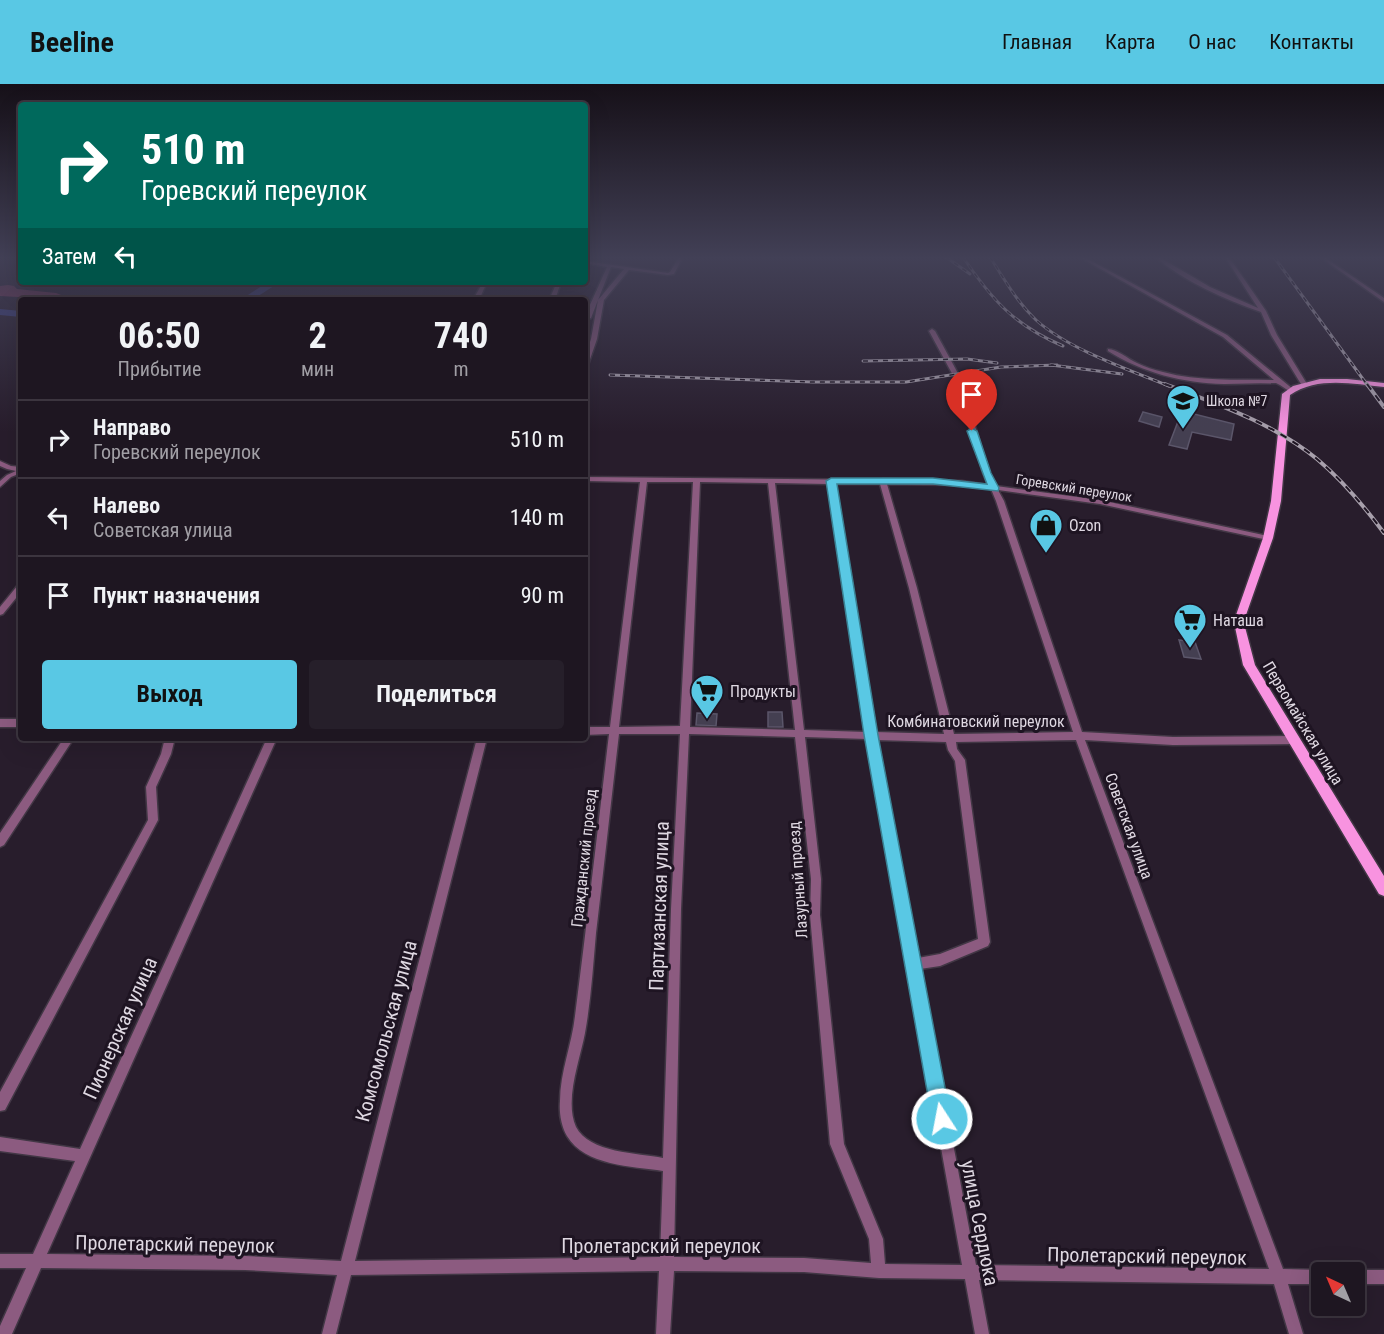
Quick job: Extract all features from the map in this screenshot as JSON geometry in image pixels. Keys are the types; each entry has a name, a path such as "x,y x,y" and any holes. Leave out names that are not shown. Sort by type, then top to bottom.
{"main road":[{"path":"1291,390 1304,384 1335,381 1384,385"},
{"name":"Первомайская улица","path":"1291,390 1284,400 1276,501 1268,538 1241,615 1240,627 1249,665 1384,889"}],"street":[{"path":"588,355 598,315"},
{"path":"1188,315 1225,336 1291,390"},
{"path":"1265,315 1274,335 1304,384"},
{"path":"588,326 596,329"},
{"name":"Советская улица","path":"932,331 958,379 986,473 1000,501 1079,736 1279,1277 1296,1334"},
{"path":"1110,350 1135,364 1176,378 1245,384 1279,381"},
{"path":"0,463 18,469"},
{"path":"1,484 18,472"},
{"name":"Горевский переулок","path":"588,478 962,483 1100,502 1268,538"},
{"name":"Гражданский проезд","path":"644,479 579,1033 566,1098 567,1126 577,1139 596,1152 670,1166"},
{"name":"Партизанская улица","path":"663,1334 670,1166 676,909 697,480"},
{"name":"Лазурный проезд","path":"771,480 816,879 815,915 837,1143 876,1239 879,1271"},
{"name":"улица Сердюка","path":"831,481 871,735 982,1334"},
{"path":"883,481 913,588 949,738 960,760 984,942 940,960 912,965"},
{"path":"0,612 18,591"},
{"path":"0,723 18,723"},
{"name":"Комбинатовский переулок","path":"588,731 684,730 949,738 1079,736 1173,741 1294,740"},
{"path":"0,842 67,741"},
{"path":"0,1105 153,820 151,787 169,741"},
{"name":"Пионерская улица","path":"4,1334 271,741"},
{"name":"Комсомольская улица","path":"329,1334 481,741"},
{"path":"0,1144 1,1146 83,1156"},
{"name":"Пролетарский переулок","path":"0,1261 246,1263 345,1269 667,1264 804,1265 879,1271 1311,1277"},
{"path":"1365,1277 1384,1276"}],"building":[{"name":"Школа №7","path":"1182,411 1234,424 1231,440 1192,432 1187,449 1169,445"},
{"path":"1143,412 1162,417 1159,427 1139,421"},
{"name":"Наташа","path":"1179,640 1195,642 1201,659 1184,657"},
{"path":"768,712 782,712 783,727 768,727"},
{"name":"Продукты","path":"697,713 717,714 716,726 696,725"}],"railway":[{"path":"1012,315 1046,338 1063,346"},
{"path":"1032,315 1049,331 1099,358 1169,386"},
{"path":"1317,315 1368,386"},
{"path":"863,361 967,359 997,363"},
{"path":"610,375 813,382 906,382 1001,367 1052,365"},
{"path":"1052,365 1122,374"},
{"path":"1052,365 1057,365"},
{"path":"1165,384 1244,416 1300,446 1344,485 1384,533"},
{"path":"1367,384 1384,407"}],"place":[{"name":"Школа №7","path":"1183,430"},
{"name":"Ozon","path":"1046,554"},
{"name":"Наташа","path":"1190,649"},
{"name":"Продукты","path":"707,720"}],"route":[{"path":"942,1119 871,735 831,481 933,481 994,488 986,473 972,431"}]}
